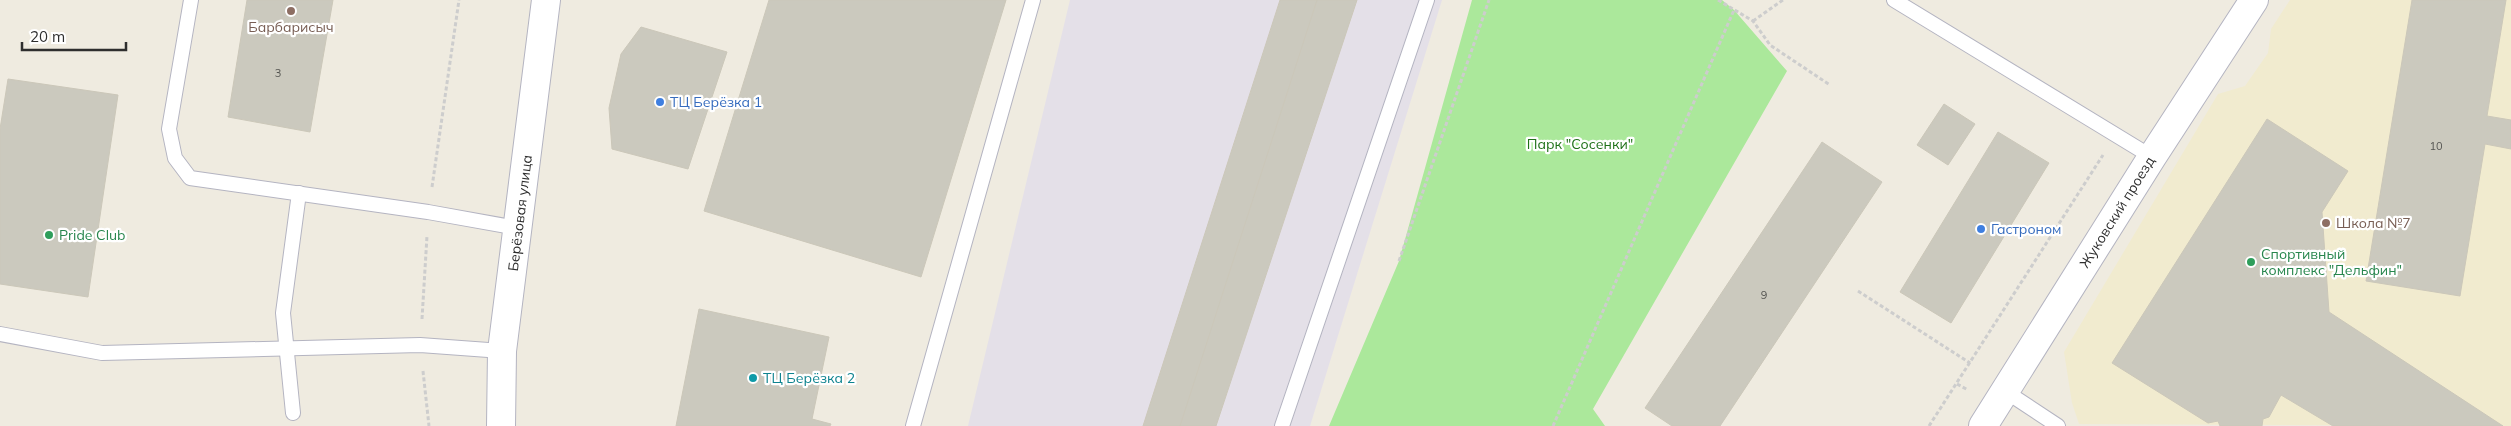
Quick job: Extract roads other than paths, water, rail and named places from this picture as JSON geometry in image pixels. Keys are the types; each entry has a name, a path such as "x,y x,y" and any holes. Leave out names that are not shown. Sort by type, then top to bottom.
{"street":[{"name":"Берёзовая улица","path":"501,426 502,351 546,0"},
{"name":"Жуковский проезд","path":"1983,426 2152,157 2254,0"}],"lane":[{"path":"191,0 169,129 175,158 190,178 428,212 517,228"},
{"path":"913,426 1033,0"},
{"path":"1282,426 1427,0"},
{"path":"1894,0 2152,157"},
{"path":"293,413 283,313 299,194"},
{"path":"0,334 102,353 420,345 502,351"},
{"path":"2005,391 2058,426"}],"place":[{"name":"Барбарисыч","path":"291,11"},
{"name":"ТЦ Берёзка 1","path":"660,102"},
{"name":"Школа №7","path":"2326,223"},
{"name":"Гастроном","path":"1981,229"},
{"name":"Pride Club","path":"49,235"},
{"name":"Спортивный комплекс \"Дельфин\"","path":"2251,262"},
{"name":"ТЦ Берёзка 2","path":"753,378"}],"park label":[{"name":"Парк \"Сосенки\"","path":"1580,144"}]}
